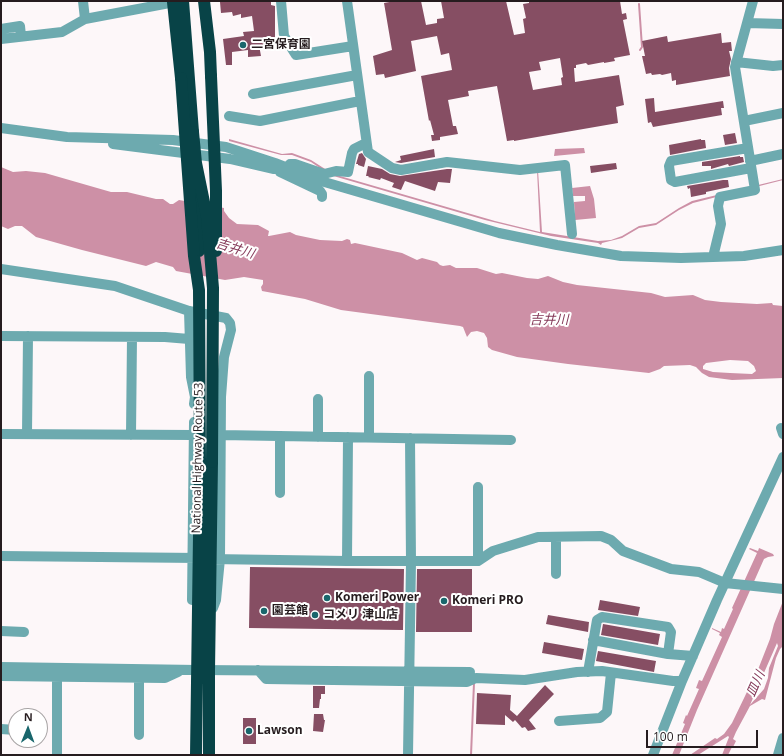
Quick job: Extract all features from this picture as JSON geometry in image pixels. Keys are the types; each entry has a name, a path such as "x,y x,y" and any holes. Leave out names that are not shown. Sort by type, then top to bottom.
{"highway":[{"path":"180,1 180,78 194,256 199,290"},
{"name":"National Highway Route 53","path":"180,1 196,163 199,290 206,462 212,481 206,510 206,548 204,553 210,617 203,670 196,755"},
{"path":"204,1 210,52 217,240 213,288"},
{"name":"National Highway Route 53","path":"196,163 207,217 213,288 206,462 205,559 198,638 203,670 209,755"}],"street":[{"path":"82,1 85,19"},
{"path":"1,39 62,32 85,19 180,1"},
{"path":"281,1 284,36 296,55 353,46"},
{"path":"348,1 368,152 392,168 401,170 447,162 520,170 565,165 572,234"},
{"path":"713,257 722,224 718,206 720,197 755,190 735,67 753,1"},
{"path":"747,23 783,24"},
{"path":"1,29 20,26 22,36"},
{"path":"736,62 773,66 783,65"},
{"path":"252,94 357,75"},
{"path":"229,116 260,121 360,100"},
{"path":"744,121 783,113"},
{"path":"1,128 67,137 173,140 226,147 321,182 506,235 622,256 681,258 744,256 783,250"},
{"path":"96,138 107,143 230,159 272,169 320,191 322,197"},
{"path":"272,169 286,168 290,164 295,164 324,174 336,171 348,172 354,149 366,143"},
{"path":"748,148 671,161 669,166 671,180 675,182 751,164 783,154"},
{"path":"1,269 115,286 189,311 226,318 230,323 231,330 224,357 221,397 221,435 205,559"},
{"path":"189,311 191,377 194,397 194,435 205,559"},
{"path":"1,336 190,339"},
{"path":"27,434 28,336"},
{"path":"131,435 132,337"},
{"path":"369,376 369,437"},
{"path":"194,397 221,397"},
{"path":"318,399 318,437"},
{"path":"1,434 194,435"},
{"path":"221,435 511,440"},
{"path":"280,436 280,494"},
{"path":"347,561 348,437"},
{"path":"408,755 411,562 410,438"},
{"path":"653,755 682,681 728,583 783,458"},
{"path":"478,487 478,561"},
{"path":"1,556 411,562 478,561 493,551 538,537 602,536 611,540 623,551 671,569 700,572 728,583 783,589"},
{"path":"556,537 556,574"},
{"path":"588,672 597,620 602,617 668,627 671,632 668,654"},
{"path":"1,631 24,632"},
{"path":"593,640 668,654 693,656"},
{"path":"1,667 258,670 410,676 467,682 476,678 526,680 602,671 682,681"},
{"path":"1,676 165,678 184,670"},
{"path":"410,676 470,672"},
{"path":"559,721 600,718 606,712 611,673"},
{"path":"57,677 57,755"},
{"path":"139,677 139,735"},
{"path":"778,755 783,738"}],"water":[{"path":"229,139 282,154 292,153 311,160 333,174 495,221 540,232 538,170 542,232 598,241 611,240 622,236 639,226 656,223 692,201 783,180 693,203 656,225 639,228 622,238 602,243 601,245 598,243 551,236 485,220 330,175 311,162 292,155 281,155 229,141"},
{"path":"584,148 585,153 554,156 555,149"},
{"name":"吉井川","path":"1,167 13,172 26,171 45,173 111,192 127,192 156,199 163,199 170,204 173,204 179,200 224,208 224,211 229,218 237,224 258,225 269,231 268,236 290,232 296,235 320,240 342,241 347,239 350,240 351,244 355,243 402,253 417,260 422,258 437,262 443,266 450,265 456,268 477,268 496,274 502,273 527,278 538,279 548,276 563,282 577,285 651,293 665,297 693,295 705,300 721,302 757,304 772,303 773,305 783,306 783,378 732,380 709,377 696,367 690,365 664,366 649,373 517,357 492,350 488,347 487,338 484,333 477,331 471,332 467,337 463,327 460,326 341,310 305,299 262,291 261,287 263,280 244,277 225,280 176,271 173,267 156,262 146,266 36,237 22,226 15,226 8,229 1,226","holes":["730,360 748,361 754,366 756,371 752,374 713,372 703,369 703,366 706,363"]},
{"path":"590,186 594,199 596,218 575,220 574,202 585,201 585,196 573,196 572,188"},
{"path":"759,548 773,554 774,556 764,559 697,710 679,755 672,755 685,724 683,723 686,715 687,716 699,689 696,688 699,680 702,681 722,637 719,635 720,633 712,628 721,632 722,628 724,629 757,553 749,549 758,551"},
{"name":"皿川","path":"783,601 783,646 776,658 765,700 762,699 750,706 736,732 733,739 736,741 728,755 722,755 729,737 728,736 698,755 690,755 715,738 717,739 724,734 732,723 759,667","holes":["777,643 778,646 769,668 768,678 764,689 750,705"]}],"building":[{"path":"395,1 421,1 426,25 437,23 437,19 444,18 441,1 506,1 514,35 525,33 523,19 526,18 523,4 529,3 529,1 620,1 622,14 626,13 627,19 623,20 630,55 614,58 615,61 588,65 586,63 576,65 576,68 574,68 575,82 619,75 624,105 616,107 618,123 507,141 497,86 468,91 469,96 448,100 453,126 456,126 458,134 440,137 440,140 432,141 431,135 434,135 430,120 429,121 421,76 452,70 449,53 441,55 437,36 411,41 416,71 385,78 384,74 376,75 373,56 392,50 384,3","holes":["560,58 563,77 561,78 562,85 533,90 529,72 541,70 539,62"]},
{"path":"220,2 271,2 271,5 275,6 275,41 272,41 272,45 259,45 261,56 248,57 248,50 232,52 232,65 226,65 223,39 244,36 243,32 254,31 252,16 241,18 241,14 233,16 232,12 221,13"},
{"path":"721,33 722,43 731,42 732,51 729,51 731,59 729,68 730,76 676,85 676,80 672,81 671,73 662,75 652,75 651,73 646,74 642,56 645,56 642,41 667,36 668,42"},
{"path":"654,98 655,112 723,101 724,108 721,108 722,115 653,127 651,122 648,123 645,99"},
{"path":"735,133 737,143 725,145 723,135"},
{"path":"701,139 705,140 706,148 670,155 669,145"},
{"path":"434,149 435,157 401,163 395,162 401,160 400,156"},
{"path":"362,153 366,159 364,167 356,164 359,154"},
{"path":"740,156 743,157 744,162 729,166 728,164 711,169 711,166 702,166 702,162"},
{"path":"616,163 617,169 591,173 590,166"},
{"path":"368,166 382,169 390,174 400,176 452,169 450,183 438,182 435,191 405,181 401,190 392,187 394,183 381,178 380,180 366,176"},
{"path":"728,180 729,187 691,197 690,188 688,189 687,186"},
{"name":"Komeri Power","path":"250,567 404,569 403,630 249,628"},
{"name":"Komeri PRO","path":"417,569 472,569 472,632 416,632"},
{"path":"600,600 640,607 638,616 598,610"},
{"path":"548,615 589,622 588,632 546,624"},
{"path":"603,624 660,634 658,645 601,635"},
{"path":"544,642 584,649 582,660 542,653"},
{"path":"598,651 656,661 654,672 596,661"},
{"path":"545,685 554,694 529,720 536,729 528,731 525,727 522,728 515,720 513,722 505,715 505,725 476,724 477,693 511,695 510,710 517,716"},
{"path":"313,686 325,686 325,694 321,694 319,708 313,708"},
{"path":"314,714 323,714 325,720 323,732 313,731"},
{"name":"Lawson","path":"243,718 256,718 256,744 243,744"}],"waterway":[{"path":"639,4 642,47 640,50"},
{"path":"471,755 474,683"}],"place":[{"name":"二宮保育園","path":"243,45"},
{"name":"Komeri Power","path":"327,598"},
{"name":"Komeri PRO","path":"444,601"},
{"name":"園芸館","path":"264,611"},
{"name":"コメリ 津山店","path":"315,615"},
{"name":"Lawson","path":"249,731"}]}
